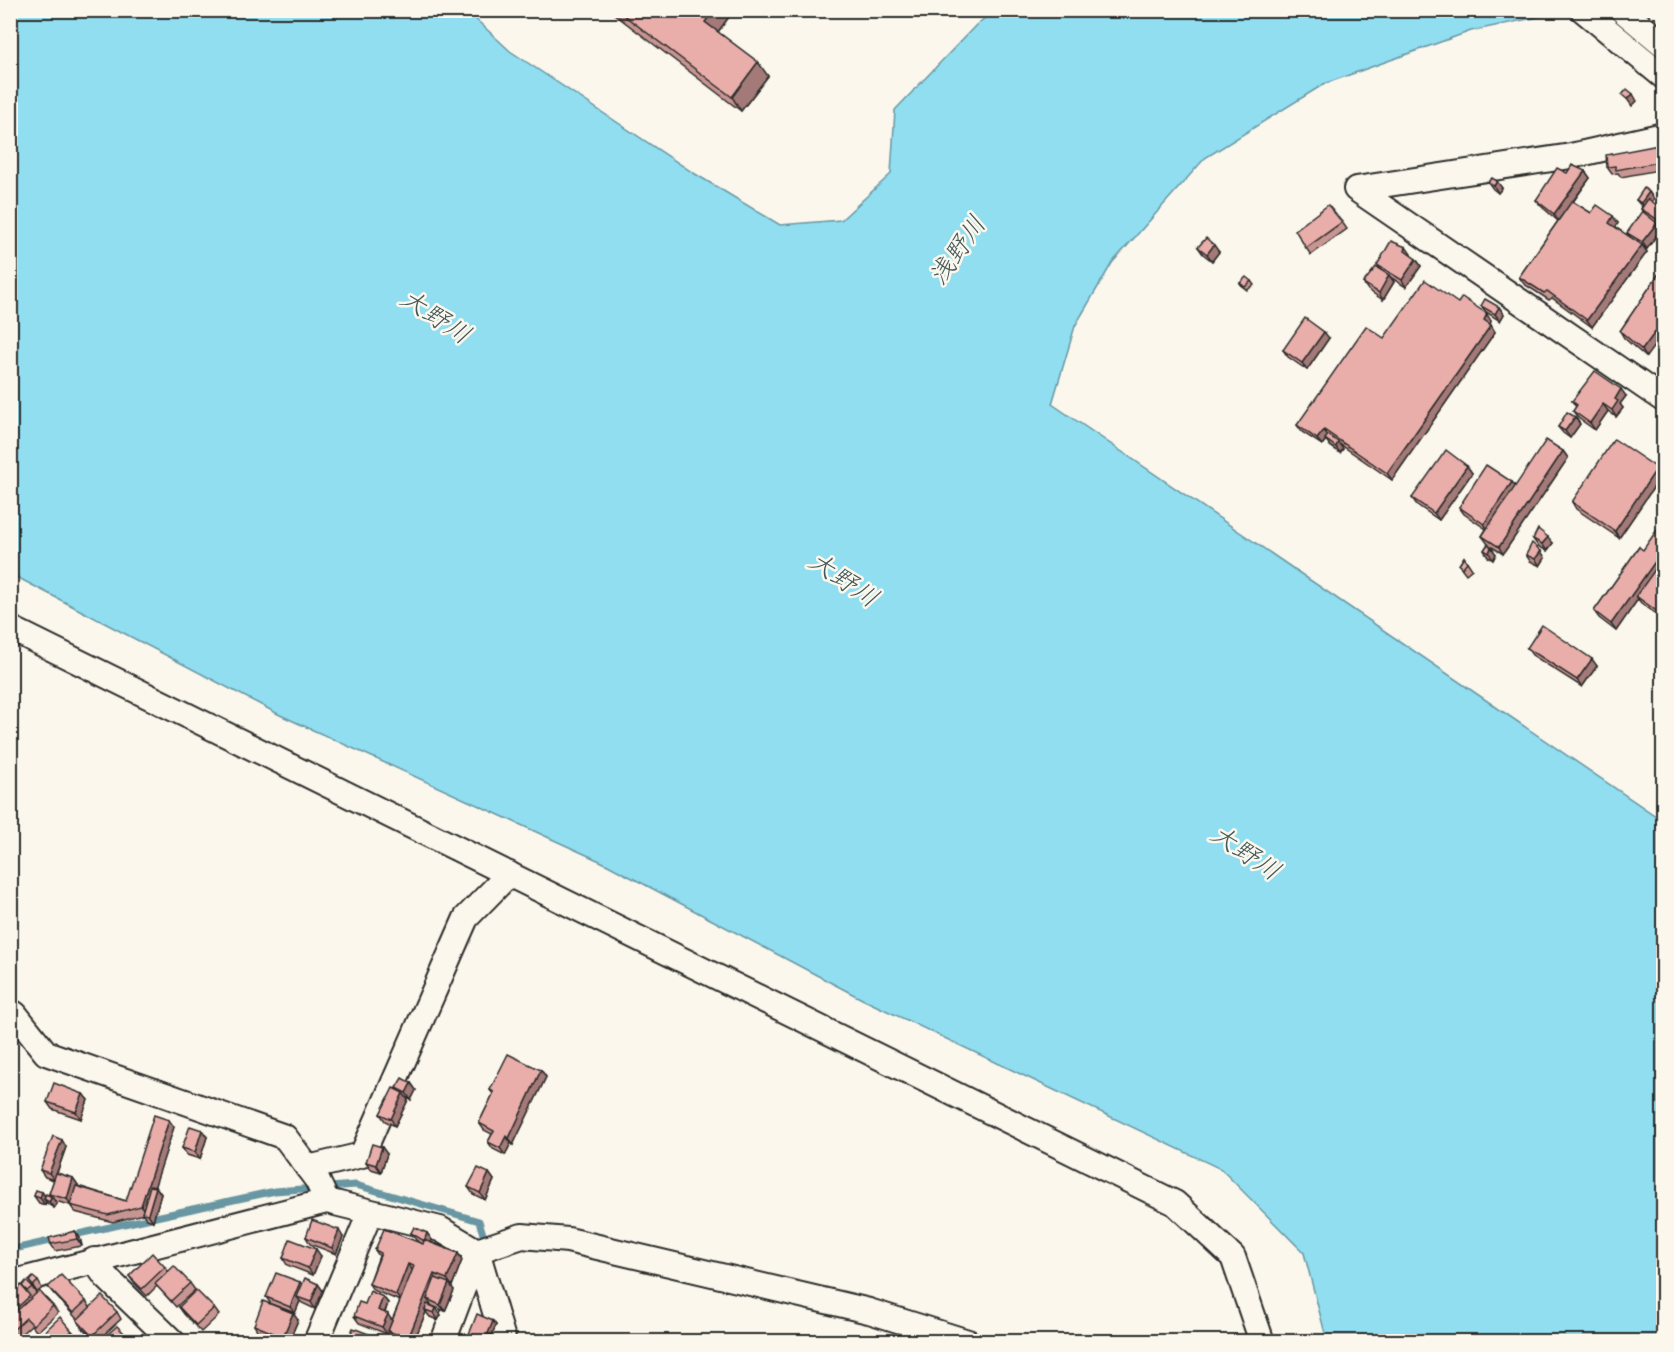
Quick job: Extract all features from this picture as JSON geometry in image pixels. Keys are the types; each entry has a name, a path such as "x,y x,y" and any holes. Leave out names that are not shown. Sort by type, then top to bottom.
{"street":[{"path":"1583,10 1664,77"},
{"path":"1628,15 1664,45"},
{"path":"1664,135 1571,156 1356,189 1664,400"},
{"path":"10,628 1175,1203 1233,1257 1262,1341"},
{"path":"10,1283 94,1260 319,1185 362,1155 466,918 509,874"},
{"path":"10,1011 46,1053 285,1137 319,1185 370,1213 402,1218 440,1229 486,1248 522,1236 568,1240 869,1311 968,1341"},
{"path":"316,1341 370,1213"},
{"path":"444,1341 486,1248"},
{"path":"486,1248 504,1341"},
{"path":"94,1260 105,1277 173,1341"}],"water":[{"path":"10,11 467,11 510,51 692,172 780,225 841,220 891,174 895,110 976,25 994,11 1567,11 1471,31 1324,84 1205,158 1112,263 1075,326 1052,404 1663,821 1663,1341 1327,1341 1304,1253 1221,1169 862,999 602,862 280,715 11,574"}],"building":[{"path":"617,10 714,10 705,22 758,62 732,97"},
{"path":"1627,89 1633,94 1627,99 1622,95"},
{"path":"1664,144 1664,166 1659,162 1616,170 1615,166 1607,167 1606,155"},
{"path":"1572,165 1585,171 1554,214 1536,200 1557,168 1567,173"},
{"path":"1492,178 1497,181 1494,186 1488,182"},
{"path":"1644,188 1649,192 1641,203 1636,200"},
{"path":"1648,199 1660,207 1664,203 1664,212 1658,220 1641,209"},
{"path":"1572,201 1591,213 1597,205 1613,216 1609,223 1642,245 1587,320 1547,291 1544,293 1519,277"},
{"path":"1328,205 1342,222 1306,248 1295,230"},
{"path":"1642,211 1657,223 1642,242 1627,233"},
{"path":"1206,238 1214,245 1207,254 1198,247"},
{"path":"1391,241 1406,247 1405,251 1416,259 1402,280 1377,265"},
{"path":"1664,266 1664,320 1642,350 1620,331"},
{"path":"1376,267 1389,275 1379,293 1363,283"},
{"path":"1246,277 1251,281 1245,287 1240,283"},
{"path":"1425,280 1458,303 1462,297 1487,314 1484,320 1491,325 1387,473 1324,430 1317,439 1297,425 1366,326 1384,338"},
{"path":"1485,299 1499,307 1495,314 1481,306"},
{"path":"1305,318 1324,332 1302,363 1283,350"},
{"path":"1595,371 1621,389 1615,399 1618,401 1612,410 1603,404 1590,423 1573,411 1577,405 1572,401"},
{"path":"1567,412 1575,417 1565,431 1558,427"},
{"path":"1328,435 1338,442 1336,447 1325,439"},
{"path":"1614,439 1657,468 1615,531 1572,502"},
{"path":"1546,440 1563,451 1499,547 1482,536"},
{"path":"1446,450 1467,466 1434,513 1412,498"},
{"path":"1486,465 1512,482 1484,524 1459,507"},
{"path":"1664,520 1664,549 1611,624 1594,611 1639,547 1643,550"},
{"path":"1538,529 1548,537 1542,544 1533,539"},
{"path":"1532,543 1541,551 1535,559 1526,555"},
{"path":"1488,544 1491,547 1489,553 1484,550"},
{"path":"1464,557 1467,562 1462,568 1459,565"},
{"path":"1664,557 1664,603 1658,612 1636,596"},
{"path":"1542,625 1592,659 1577,680 1527,648"},
{"path":"508,1054 541,1070 509,1138 506,1136 500,1148 488,1142 494,1131 479,1123 494,1092 490,1090"},
{"path":"402,1078 411,1083 406,1093 396,1088"},
{"path":"54,1083 83,1094 76,1112 47,1102"},
{"path":"393,1088 403,1093 391,1119 380,1114"},
{"path":"154,1115 169,1120 141,1206 108,1215 70,1205 76,1186 126,1201"},
{"path":"190,1126 202,1130 195,1152 182,1148"},
{"path":"53,1136 62,1140 49,1173 40,1170"},
{"path":"372,1144 382,1147 376,1165 366,1162"},
{"path":"478,1168 489,1173 480,1193 468,1187"},
{"path":"56,1173 73,1178 67,1199 49,1194"},
{"path":"150,1186 156,1187 148,1214 142,1213"},
{"path":"36,1190 42,1192 40,1198 34,1196"},
{"path":"46,1194 52,1197 49,1202 44,1199"},
{"path":"312,1220 339,1230 332,1248 306,1237"},
{"path":"414,1227 427,1233 424,1241 411,1233"},
{"path":"384,1229 423,1244 424,1240 458,1253 447,1279 434,1274 408,1339 388,1331 414,1266 408,1264 396,1295 369,1284 381,1253 375,1250"},
{"path":"75,1231 77,1239 51,1244 49,1238"},
{"path":"290,1239 316,1249 308,1268 283,1258"},
{"path":"152,1253 165,1267 142,1289 129,1276"},
{"path":"174,1266 190,1283 171,1301 155,1284"},
{"path":"276,1273 300,1282 290,1307 266,1297"},
{"path":"61,1275 86,1301 73,1313 48,1287"},
{"path":"33,1277 38,1281 33,1286 29,1281"},
{"path":"305,1278 318,1284 311,1302 297,1297"},
{"path":"435,1278 449,1283 440,1305 427,1299"},
{"path":"26,1281 32,1287 27,1291 22,1286"},
{"path":"21,1285 30,1296 10,1314 10,1295"},
{"path":"196,1290 214,1308 196,1325 179,1307"},
{"path":"39,1291 53,1306 33,1325 26,1318 13,1330 10,1327 10,1317"},
{"path":"370,1291 383,1297 378,1310 388,1314 382,1327 354,1316 359,1302 365,1304"},
{"path":"102,1296 117,1312 92,1336 77,1320"},
{"path":"263,1301 293,1313 283,1337 254,1325"},
{"path":"427,1304 436,1308 434,1313 425,1310"},
{"path":"477,1314 493,1321 485,1341 468,1337"},
{"path":"60,1317 72,1331 61,1341 45,1341 40,1336"},
{"path":"117,1326 132,1341 100,1341"},
{"path":"353,1328 376,1337 374,1341 348,1341"},
{"path":"253,1335 269,1341 251,1341"}],"waterway":[{"path":"69,1236 275,1191 356,1185 479,1221 486,1244"},
{"path":"10,1250 58,1239"}],"water label":[{"name":"浅野川","path":"957,250"},
{"name":"大野川","path":"436,316"},
{"name":"大野川","path":"844,579"},
{"name":"大野川","path":"1246,852"}]}
